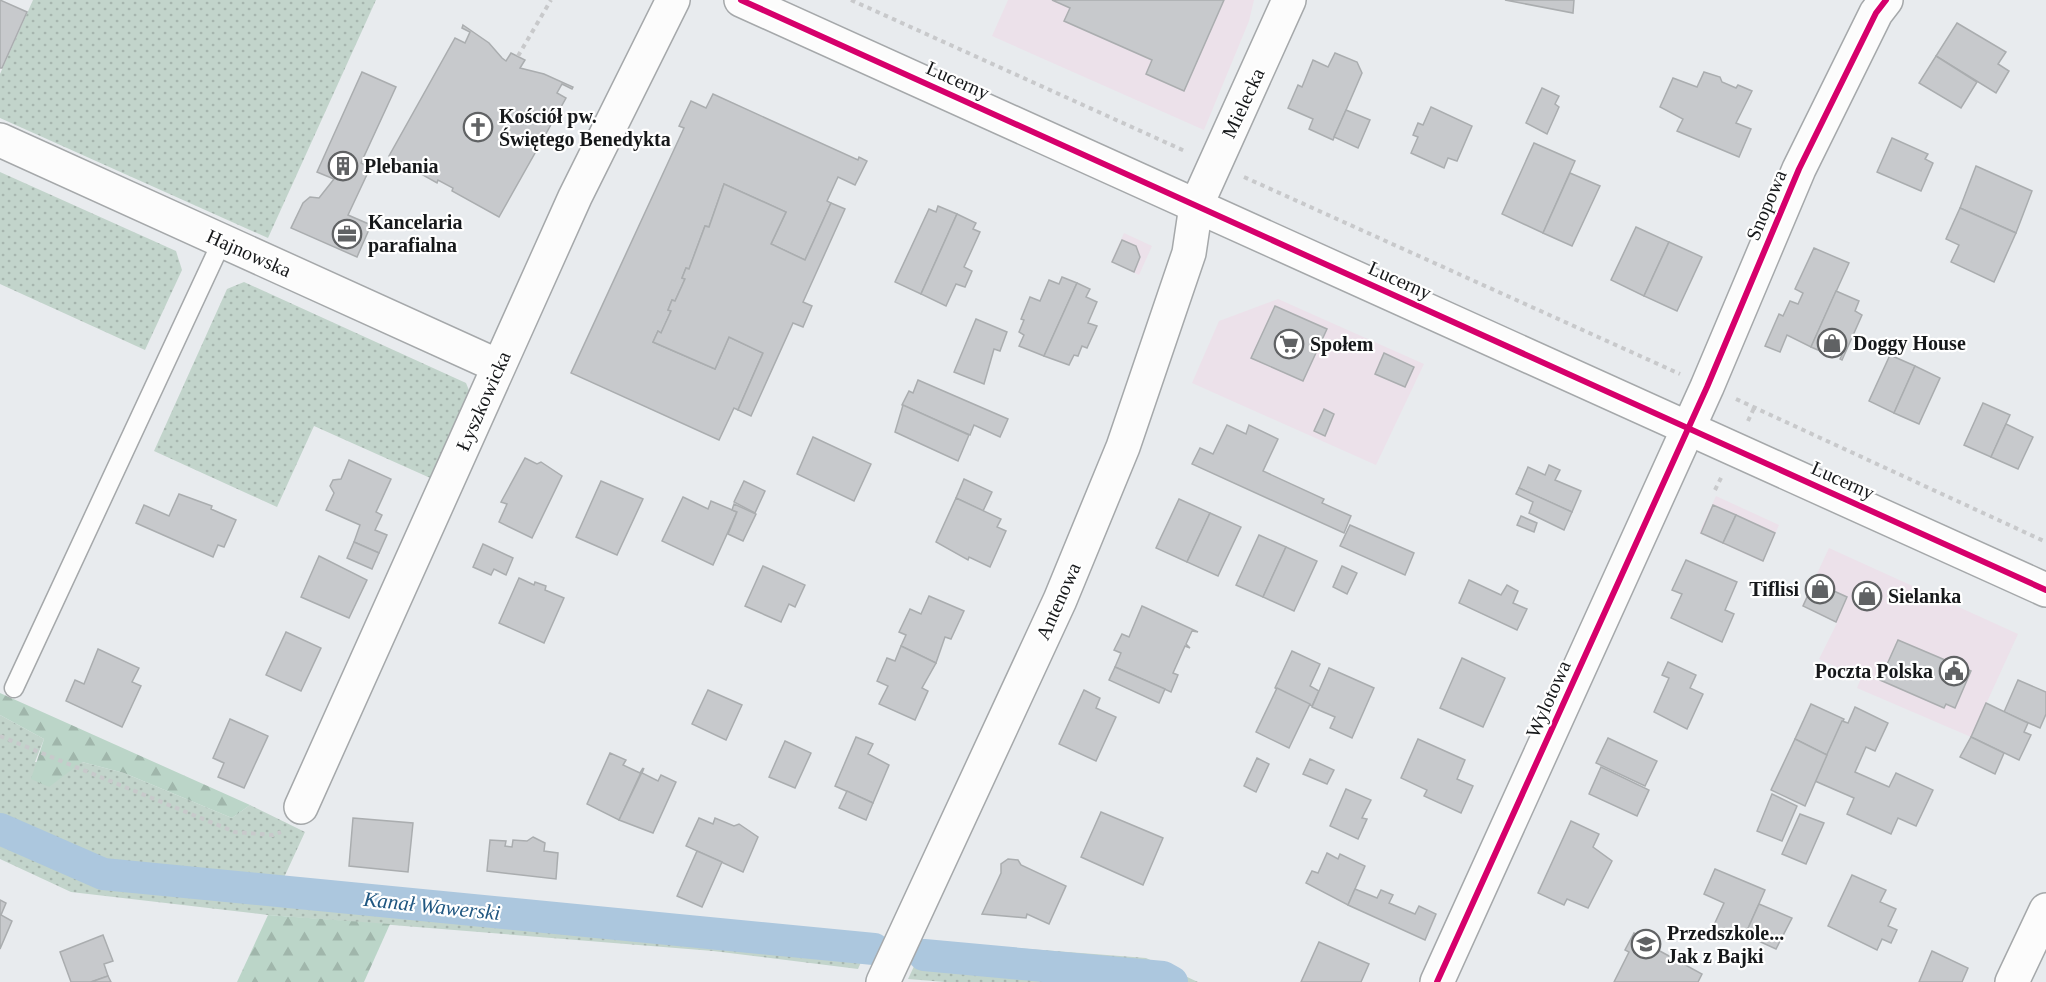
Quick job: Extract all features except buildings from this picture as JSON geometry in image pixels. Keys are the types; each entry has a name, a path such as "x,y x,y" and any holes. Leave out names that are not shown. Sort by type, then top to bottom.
{"street":[{"name":"Łyszkowicka","path":"301,807 498,366 613,118 673,0"},
{"name":"Lucerny","path":"741,0 2046,590"},
{"name":"Mielecka","path":"1196,206 1289,0"},
{"name":"Snopowa","path":"1688,428 1799,169 1876,13 1886,0"},
{"name":"Hajnowska","path":"0,140 498,366"},
{"name":"Antenowa","path":"883,982 1060,600 1123,447 1189,253 1196,206"},
{"name":"Wylotowa","path":"1437,982 1688,428"},
{"path":"2012,982 2046,910"}],"lane":[{"path":"14,688 222,241"}],"path":[{"path":"518,56 551,0"},
{"path":"852,0 1194,156"},
{"path":"1237,174 1686,377"},
{"path":"1754,408 2046,542"},
{"path":"0,736 235,832 273,835 292,828 301,807"}],"shaded area":[{"path":"1008,0 1254,0 1249,21 1204,130 992,36"},
{"path":"1124,233 1152,246 1139,275 1111,262"},
{"path":"1278,299 1424,364 1376,465 1192,383 1219,321"},
{"path":"1716,496 1779,525 1763,562 1699,533"},
{"path":"1829,548 2018,634 1971,737 1857,688 1861,678 1819,659 1837,623 1802,606"}],"green space":[{"path":"33,0 376,0 268,238 0,118 0,74"},
{"path":"0,172 176,251 182,270 145,350 0,284"},
{"path":"244,282 466,383 473,400 437,481 314,426 277,507 154,451 227,289"},
{"path":"0,693 250,805 232,818 124,773 82,762 49,787 31,779 44,739 0,715"},
{"path":"0,715 44,739 35,762 82,762 124,773 232,818 250,805 305,832 281,884 871,939 858,969 713,951 268,915 71,892 0,859"},
{"path":"268,915 390,924 364,982 237,982"},
{"path":"926,941 1146,958 1198,982 945,982 908,979"}],"waterway":[{"name":"Kanał Wawerski","path":"0,829 103,874 874,949"},
{"name":"Kanał Wawerski","path":"924,955 1163,977 1172,982"}],"cycle path":[{"path":"741,0 2046,590"},
{"path":"1437,982 1707,387 1799,169 1876,13 1886,0"}],"place":[{"name":"Kościół pw. Świętego Benedykta","path":"478,127"},
{"name":"Plebania","path":"343,166"},
{"name":"Kancelaria parafialna","path":"347,234"},
{"name":"Doggy House","path":"1832,343"},
{"name":"Społem","path":"1289,344"},
{"name":"Tiflisi","path":"1820,589"},
{"name":"Sielanka","path":"1867,596"},
{"name":"Poczta Polska","path":"1954,671"},
{"name":"Przedszkole... Jak z Bajki","path":"1646,944"}]}
